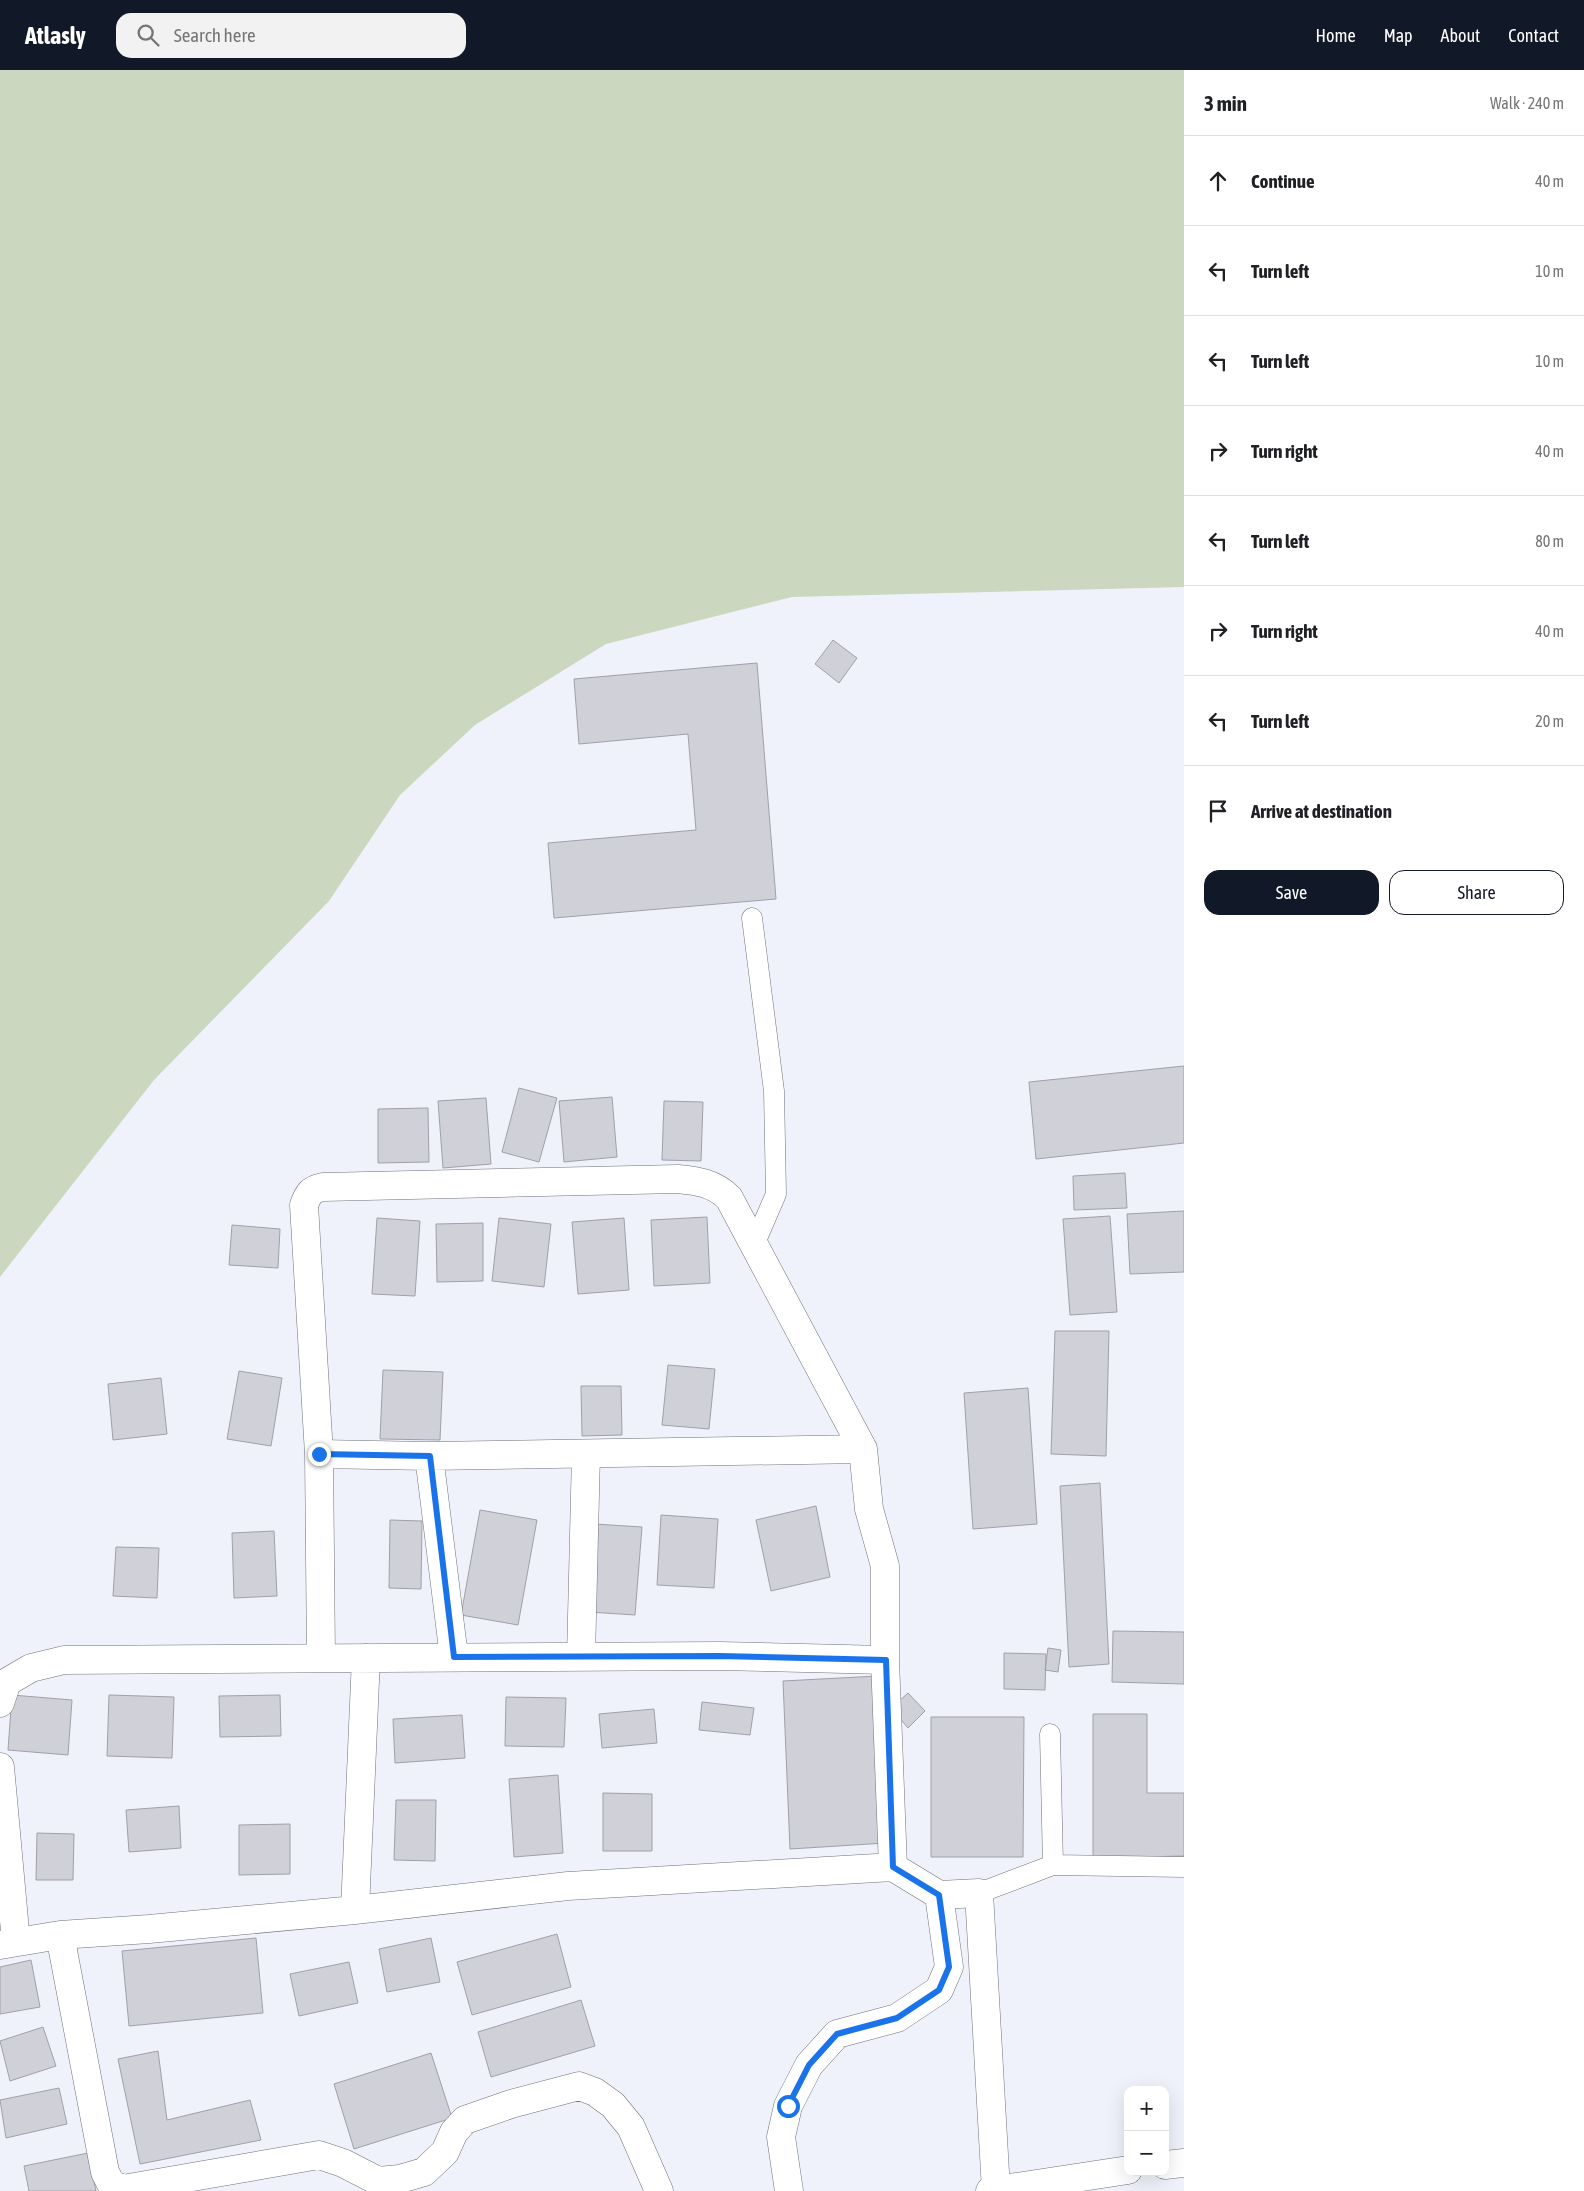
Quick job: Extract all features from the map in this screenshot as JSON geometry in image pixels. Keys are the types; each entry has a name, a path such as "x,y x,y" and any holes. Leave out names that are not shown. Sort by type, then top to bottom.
{"main road":[{"path":"321,1658 319,1454 304,1205 308,1194 314,1189 668,1179 696,1181 719,1188 729,1198 863,1449 870,1509 885,1566 893,1867"},
{"path":"319,1454 430,1456 863,1449"},
{"path":"581,1657 586,1454"},
{"path":"430,1456 454,1657"},
{"path":"0,1704 7,1682 31,1668 64,1660 719,1656 886,1660"},
{"path":"355,1910 366,1658"},
{"path":"0,1767 8,1943 60,1935 150,1929 355,1910 568,1886 893,1867 939,1895 979,1893 993,2190 1091,2183 1124,2171"},
{"path":"789,2191 781,2137 788,2106 809,2065 837,2034 897,2018 939,1990 949,1967 939,1895"},
{"path":"60,1935 105,2172 111,2184 123,2189 319,2155 343,2163 378,2181 400,2179 424,2172 445,2152 454,2132 465,2120 504,2106 579,2086 595,2092 613,2105 631,2127 659,2191"},
{"path":"1169,2165 1184,2164"}],"lane":[{"path":"752,918 774,1091 776,1194 754,1245"},
{"path":"1050,1734 1053,1865"},
{"path":"979,1893 1053,1865 1184,1867"}],"green space":[{"path":"0,70 1184,70 1184,587 792,597 606,644 475,725 400,795 329,901 154,1080 0,1277"}],"building":[{"path":"833,640 857,658 839,683 815,664"},
{"path":"757,663 776,899 554,918 548,843 696,830 688,734 579,744 574,679"},
{"path":"1184,1066 1184,1143 1036,1159 1029,1082"},
{"path":"519,1088 557,1098 539,1162 502,1152"},
{"path":"612,1097 617,1157 564,1162 559,1101"},
{"path":"486,1098 491,1164 443,1168 438,1101"},
{"path":"664,1101 703,1102 701,1161 662,1160"},
{"path":"428,1108 429,1162 378,1163 378,1109"},
{"path":"1125,1173 1127,1208 1074,1210 1073,1176"},
{"path":"1184,1211 1184,1272 1130,1274 1127,1214"},
{"path":"1110,1216 1117,1312 1070,1315 1063,1219"},
{"path":"707,1217 710,1283 654,1286 651,1220"},
{"path":"377,1218 420,1221 415,1296 372,1294"},
{"path":"499,1218 551,1224 544,1287 492,1281"},
{"path":"624,1218 629,1290 578,1294 572,1222"},
{"path":"483,1223 483,1281 437,1282 436,1224"},
{"path":"232,1225 280,1229 278,1268 229,1265"},
{"path":"1055,1331 1109,1331 1106,1456 1051,1454"},
{"path":"668,1365 715,1369 709,1429 662,1425"},
{"path":"383,1370 443,1372 440,1440 380,1439"},
{"path":"239,1371 282,1378 271,1446 227,1439"},
{"path":"161,1378 167,1434 113,1440 108,1384"},
{"path":"581,1386 621,1386 622,1435 582,1436"},
{"path":"1028,1388 1037,1524 973,1529 964,1393"},
{"path":"1100,1483 1109,1664 1069,1667 1060,1486"},
{"path":"816,1506 830,1577 771,1591 756,1520"},
{"path":"480,1510 537,1520 518,1625 461,1615"},
{"path":"661,1515 718,1519 714,1588 657,1585"},
{"path":"390,1520 422,1521 421,1589 389,1588"},
{"path":"595,1524 642,1527 635,1615 589,1612"},
{"path":"274,1531 277,1596 234,1598 232,1533"},
{"path":"116,1547 159,1548 157,1598 113,1596"},
{"path":"1113,1631 1184,1632 1184,1684 1112,1682"},
{"path":"1048,1648 1061,1650 1058,1672 1045,1670"},
{"path":"1004,1653 1046,1654 1045,1690 1004,1689"},
{"path":"878,1676 886,1843 790,1849 783,1681"},
{"path":"908,1693 925,1711 908,1728 891,1708"},
{"path":"12,1695 72,1700 68,1755 8,1750"},
{"path":"109,1695 174,1697 172,1758 107,1756"},
{"path":"280,1695 281,1736 220,1737 219,1696"},
{"path":"506,1697 566,1698 564,1747 505,1746"},
{"path":"702,1702 754,1708 750,1735 699,1730"},
{"path":"654,1709 657,1743 602,1748 599,1714"},
{"path":"1093,1714 1147,1714 1147,1793 1184,1793 1184,1856 1093,1858"},
{"path":"462,1715 465,1758 395,1763 393,1719"},
{"path":"931,1717 1024,1717 1023,1857 931,1857"},
{"path":"558,1775 563,1853 514,1857 509,1779"},
{"path":"603,1793 652,1794 652,1851 603,1851"},
{"path":"396,1800 436,1800 435,1861 394,1860"},
{"path":"179,1806 181,1848 129,1852 126,1810"},
{"path":"290,1824 290,1874 239,1875 239,1825"},
{"path":"37,1833 74,1834 73,1880 36,1880"},
{"path":"557,1934 571,1987 472,2015 457,1962"},
{"path":"256,1938 263,2013 129,2026 122,1951"},
{"path":"431,1938 440,1982 387,1992 379,1949"},
{"path":"31,1960 40,2007 0,2014 0,1967"},
{"path":"349,1962 358,2003 299,2016 290,1974"},
{"path":"581,2000 595,2046 491,2077 478,2032"},
{"path":"43,2027 56,2066 10,2081 0,2041"},
{"path":"158,2051 167,2120 250,2100 261,2140 140,2164 118,2059"},
{"path":"431,2053 452,2118 354,2149 334,2084"},
{"path":"59,2088 67,2124 6,2138 0,2100"},
{"path":"88,2153 96,2191 29,2191 24,2166"}],"route":[{"path":"319,1454 430,1456 454,1657 719,1656 886,1660 893,1867 939,1895 949,1967 939,1990 897,2018 837,2034 809,2065 788,2106"}]}
